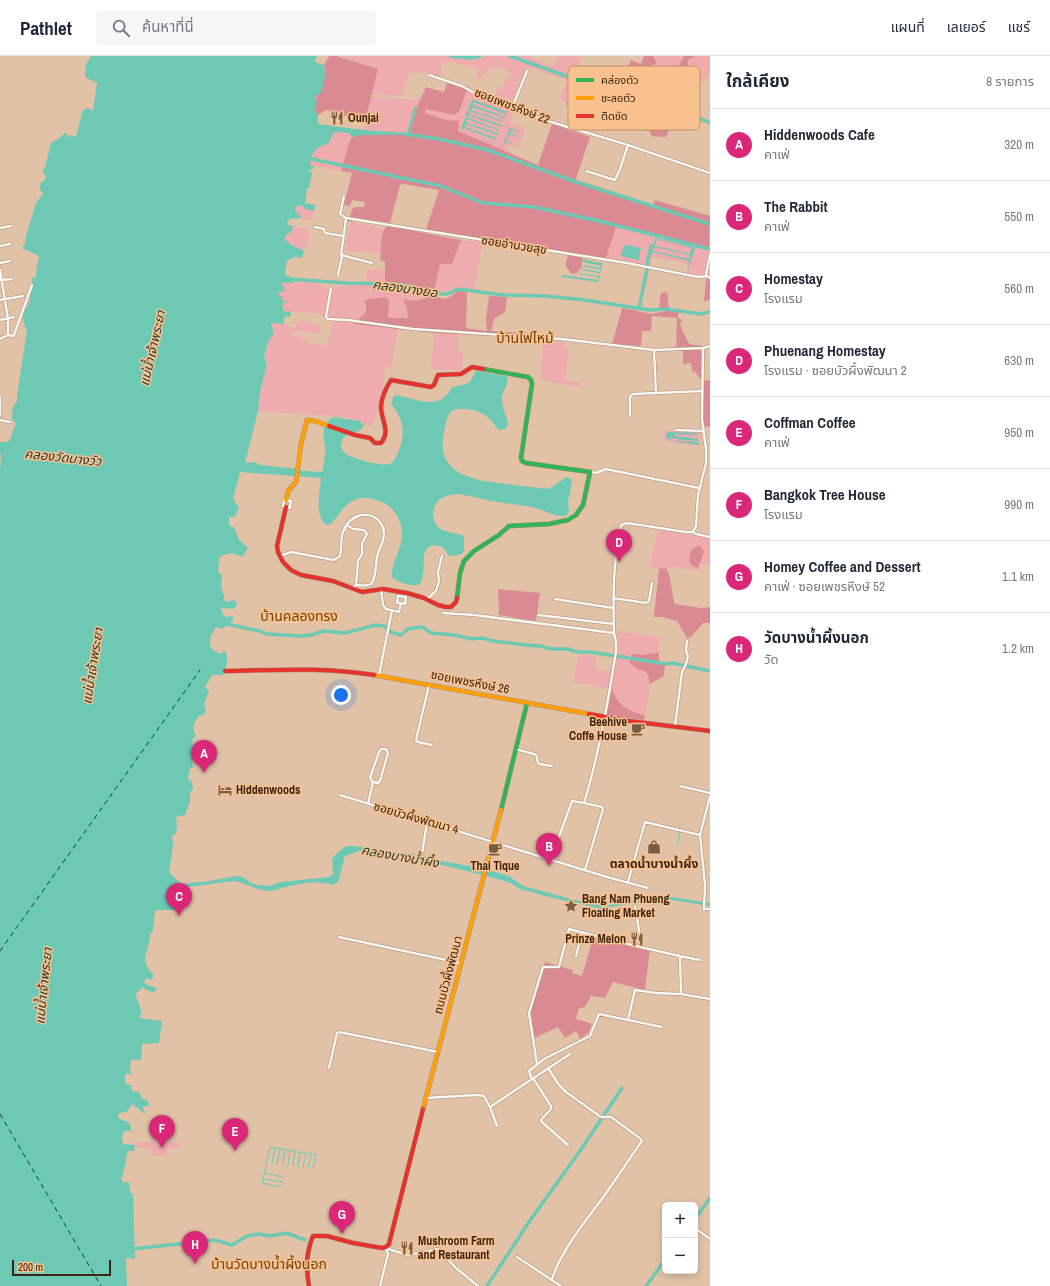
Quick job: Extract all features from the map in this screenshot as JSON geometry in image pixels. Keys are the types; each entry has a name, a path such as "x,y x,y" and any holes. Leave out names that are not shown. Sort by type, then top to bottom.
{"street":[{"path":"512,108 527,71"},
{"name":"ซอยเพชรหึงษ์ 22","path":"429,75 462,86 476,94 512,108 568,127"},
{"name":"ซอยเพชรหึงษ์ 22","path":"578,130 628,145 710,173"},
{"path":"586,171 615,180 620,170 628,145"},
{"path":"338,275 342,256 340,253 346,218 340,214 344,196"},
{"name":"ซอยอำนวยสุข","path":"346,218 627,263 698,277 708,277"},
{"path":"0,228 11,226"},
{"path":"315,227 324,229 325,233 343,236"},
{"path":"0,246 10,244"},
{"path":"708,277 707,267 710,255"},
{"path":"342,256 352,257 372,263"},
{"path":"0,263 10,261"},
{"path":"0,270 8,319 8,335"},
{"path":"1,280 12,279"},
{"path":"0,339 8,335 14,335 32,285"},
{"path":"331,288 326,314 328,319 348,320 413,329 562,339 654,350 702,348 710,346"},
{"path":"0,300 23,296"},
{"path":"0,320 14,318"},
{"path":"693,532 696,526 696,504 699,488 706,463 706,449 703,431 702,348"},
{"path":"654,350 656,393"},
{"path":"590,472 583,506 576,514 563,522 510,526 474,551 464,561 460,573 456,602 451,607 442,607 419,595 384,588 369,592 362,592 337,582 325,579 307,578 285,565 277,551 286,507 290,508 291,501 286,500 288,491 296,482 301,444 306,421 313,420 355,435 370,438 376,443 380,443 384,440 386,429 381,403 391,380 431,387 434,385 436,377 440,374 460,374 472,367 499,371 531,380 532,384 521,458 522,461 526,463 590,472 596,473 606,470 699,488"},
{"path":"630,416 631,395 702,391"},
{"path":"0,397 0,415"},
{"path":"0,420 10,422"},
{"path":"676,430 703,431"},
{"path":"280,556 291,552 334,560 340,556 341,538 350,521 359,516 369,515 378,519 382,525 384,539 377,556 372,583 365,586 356,585"},
{"path":"584,803 606,716 617,653 617,642 614,633 613,575 616,548 621,525 622,523 693,532 710,537"},
{"path":"347,525 353,529 364,530 367,534 362,543 362,554 358,561 356,585 352,589"},
{"path":"427,599 436,591 439,581 438,572 442,556"},
{"path":"613,598 646,603 649,601 652,583"},
{"path":"381,589 384,608 399,612 401,604"},
{"path":"556,598 613,608"},
{"path":"379,676 392,610"},
{"path":"443,613 474,615 614,633"},
{"path":"538,615 614,624"},
{"path":"675,726 681,676 688,656 686,650 687,641"},
{"name":"ซอยเพชรหึงษ์ 26","path":"225,671 312,669 354,672 430,684 527,703 710,731"},
{"path":"430,684 416,740 418,742 432,745"},
{"name":"ถนนบัวผึ้งพัฒนา","path":"385,1248 389,1244 460,963 484,877 527,703"},
{"path":"368,804 373,782 370,778 379,752 381,749 386,749 388,753 380,781 378,783 373,782"},
{"path":"515,749 534,754 537,756 539,764 552,766"},
{"path":"680,786 710,793"},
{"name":"ซอยบัวผึ้งพัฒนา 4","path":"340,795 648,888"},
{"path":"710,796 700,835 705,885 704,909 710,909"},
{"path":"551,859 572,801 602,806 603,809 585,870"},
{"path":"422,854 427,822"},
{"path":"628,882 645,822 700,835"},
{"path":"635,906 641,943 640,947"},
{"path":"537,1064 529,1013 543,967 559,967 569,929 700,960"},
{"path":"576,956 582,932"},
{"path":"339,937 460,963"},
{"path":"680,956 681,994"},
{"path":"628,1020 635,990 681,994 710,999"},
{"path":"568,1145 542,1122 541,1120 551,1109 551,1106 532,1079 529,1071 544,1059 590,1036 599,1014 662,1027"},
{"path":"329,1068 337,1033 339,1032 438,1052"},
{"path":"490,1107 570,1054"},
{"path":"548,1068 558,1085 566,1092 601,1117 611,1116 642,1141 579,1230 552,1279"},
{"path":"426,1098 477,1095 485,1098 497,1126"},
{"path":"698,1230 710,1239"},
{"path":"309,1286 306,1272 306,1261 313,1236 316,1235 354,1244 385,1248 408,1255 438,1249 456,1268 478,1286"},
{"path":"380,1286 388,1254 385,1248"},
{"path":"517,1257 561,1286"}],"shaded area":[{"path":"329,56 336,56 378,69 366,118 340,115 327,110 318,115 314,110 316,106 316,95 325,71 324,65"},
{"path":"338,56 532,56 532,58 553,67 559,56 583,56 578,66 568,66 567,105 560,99 567,80 527,67 510,105 491,99 512,73 494,66 477,80 478,68 446,61 443,62 440,77 425,72 409,74 401,96 372,94 378,69"},
{"path":"644,56 653,56 657,63 652,66 628,66 631,60 641,64"},
{"path":"653,56 684,56 681,61 689,65 688,60 694,56 710,56 710,70 703,82 700,81 700,66 652,66 657,61"},
{"path":"684,56 694,56 688,60 688,66 679,66"},
{"path":"447,83 467,90 459,112 454,115 426,109 425,113 446,120 459,121 458,131 538,165 552,124 590,137 576,179 577,180 653,205 655,200 710,216 709,250 654,235 616,227 606,258 426,230 439,190 404,184 400,185 390,223 350,217 352,209 356,207 364,207 365,202 352,200 350,206 344,205 352,173 341,171 352,137 362,135 409,135 417,107 426,87 444,92"},
{"path":"467,90 479,97 514,110 510,123 525,128 519,148 510,145 506,152 458,131 459,121 446,120 424,113 426,109 459,112","holes":["474,100 506,114 473,102","473,102 473,105 505,117 472,106 471,110 503,122 470,111 469,114 501,126 468,115 468,118 500,131 467,119 467,123 498,134 497,135 466,124 465,127 496,138 496,140 464,128 464,131 461,129"]},
{"path":"371,97 421,100 417,107 414,107 407,133 364,130"},
{"path":"644,130 669,130 666,137 651,136 651,132"},
{"path":"334,132 349,133 352,137 341,171 310,165 316,148 330,140"},
{"path":"298,205 308,210 315,210 312,220 300,218 301,217 295,210"},
{"path":"351,221 384,229 382,235 381,254 344,250"},
{"path":"293,226 309,229 309,238 304,251 291,245 284,238 291,232"},
{"path":"387,226 461,240 452,264 440,264 434,291 408,284 385,282 385,262 380,260 382,237 384,229"},
{"path":"616,227 654,235 709,250 704,274 687,273 687,264 652,257 650,266 606,258"},
{"path":"461,240 483,242 474,289 457,287 444,292 434,291 440,264 452,264"},
{"path":"570,255 582,258 582,267 577,273 572,274 566,267 568,256"},
{"path":"367,269 385,270 385,282 366,281"},
{"path":"706,278 710,280 710,299 704,302"},
{"path":"317,282 321,285 331,287 374,285 393,287 408,290 428,297 415,301 407,308 408,318 388,318 389,300 386,297 364,300 366,307 365,311 355,324 398,329 391,367 385,367 382,394 379,394 381,399 373,424 369,426 364,425 362,421 346,417 258,411 260,392 267,364 264,358 267,351 271,322 280,323 295,328 299,320 321,325 319,334 295,330 293,336 307,340 308,343 327,346 333,322 330,317 309,312 285,312 282,307 283,303 286,302 282,300 277,293 280,283"},
{"path":"457,291 467,292 466,328 487,331 486,320 489,296 507,297 505,312 494,319 491,331 534,334 533,338 434,333 354,324 366,312 364,300 386,297 389,300 388,318 408,318 407,308 403,299 415,301 433,296 444,299 450,297"},
{"path":"667,292 669,308 659,308 661,293"},
{"path":"622,308 652,314 665,311 678,311 678,318 682,320 680,325 689,344 702,346 703,381 710,380 710,427 703,426 703,382 695,372 692,371 691,363 683,364 683,351 676,351 677,318 652,316 651,331 642,331 641,346 612,344"},
{"path":"434,333 458,334 458,352 463,352 462,371 431,369"},
{"path":"543,340 565,342 565,349 569,350 565,381 580,382 579,387 541,380"},
{"path":"665,430 701,433 700,446 663,441"},
{"path":"658,529 710,538 710,565 701,564 699,571 673,567 659,569 650,566"},
{"path":"699,545 704,551 697,568 691,565 689,560 691,550"},
{"path":"666,568 675,604 701,608 710,607 710,623 703,623 691,637 687,638 677,621 663,617 654,617 659,569"},
{"path":"498,589 540,593 536,621 499,615"},
{"path":"616,631 659,637 659,653 644,655 632,654 648,675 650,684 645,716 629,710 621,704 612,689 573,682 579,654 596,656 595,671 615,670 619,653"},
{"path":"659,653 659,664 665,665 664,676 650,684 648,675 644,670 639,670 629,662 632,654 644,655"},
{"path":"612,689 624,707 645,716 644,720 607,715"},
{"path":"594,934 650,948 645,990 613,982 605,998 591,996 585,1007 579,1008 576,1019 592,1024 589,1032 580,1039 576,1031 565,1038 558,1027 535,1038 530,1015 545,962 573,970 572,973 582,976"},
{"path":"135,1142 179,1142 179,1148 167,1149 166,1156 151,1155 150,1148 134,1147"}],"water":[{"path":"91,56 317,56 315,62 324,65 325,76 321,93 316,95 315,99 317,103 314,110 318,115 318,124 364,130 407,133 414,107 417,107 409,135 362,135 352,137 349,133 334,132 328,144 317,148 313,154 310,165 314,166 312,170 309,170 309,172 312,172 309,188 307,188 305,203 315,205 315,210 308,210 298,205 295,210 302,217 290,219 287,222 288,225 293,226 291,232 284,238 291,245 304,251 302,258 294,257 287,261 285,272 286,275 291,277 294,283 281,283 284,288 283,291 277,293 282,297 282,300 287,301 283,303 282,307 285,312 290,311 291,317 285,316 283,324 271,323 274,335 269,339 264,358 267,364 260,392 258,411 245,463 254,462 260,465 322,472 325,452 324,430 326,423 333,417 360,421 364,425 360,430 343,438 341,446 346,454 376,464 391,463 395,459 399,450 403,431 401,420 391,404 393,397 396,395 420,401 435,402 447,395 452,387 470,382 476,371 507,377 507,384 502,399 508,424 505,429 499,430 489,418 482,413 465,409 453,410 448,416 443,438 443,451 447,461 454,469 463,474 484,481 547,489 566,477 572,481 568,502 569,511 566,516 554,515 536,508 458,494 440,499 435,506 433,517 434,522 444,531 464,536 464,551 462,554 451,556 448,555 440,546 432,545 427,548 425,553 422,581 418,585 415,585 401,582 392,577 393,566 402,540 402,535 398,516 385,503 368,498 357,499 348,504 331,524 326,525 322,521 319,509 321,478 240,472 233,499 239,508 235,517 229,517 229,526 234,527 239,540 248,548 243,556 232,553 220,556 218,572 222,575 221,586 224,600 229,602 233,600 237,602 236,607 233,609 222,608 221,610 224,616 232,616 234,619 231,620 231,625 224,627 223,629 216,627 210,639 212,649 221,654 224,650 226,653 226,666 223,675 212,675 205,687 209,691 204,704 206,712 199,716 194,725 196,736 192,740 193,768 190,768 188,779 192,782 193,789 190,793 190,801 185,815 176,817 176,833 172,836 173,845 169,872 180,883 177,892 177,910 155,910 153,931 150,934 145,958 146,965 154,976 151,980 146,978 144,982 147,985 157,988 154,992 148,991 143,987 136,993 141,1009 141,1015 139,1018 162,1021 159,1043 142,1044 141,1060 131,1060 131,1074 125,1074 125,1084 131,1085 132,1091 139,1092 142,1099 148,1100 149,1106 143,1106 145,1114 132,1104 127,1112 119,1113 118,1118 130,1123 131,1131 124,1131 122,1138 123,1144 135,1145 134,1151 128,1151 121,1178 124,1183 129,1182 130,1192 133,1195 135,1259 126,1258 127,1286 0,1286 0,442 8,442 16,424 12,419 12,412 17,401 27,330 23,317 26,307 29,304 32,278 36,277 39,256 22,248 25,244 36,203 43,194 40,189 40,183 44,181 46,176 42,171 45,167 51,143 65,133 69,137 71,135 76,137 83,110 88,108 93,111 97,83 85,77 86,64"},
{"path":"472,100 507,112 506,114 473,102 473,105 506,117 505,118 472,107 471,110 503,122 470,111 469,114 501,125 501,127 469,115 467,117 468,118 500,131 467,119 467,123 499,134 497,135 466,124 465,127 496,138 496,140 464,128 463,130 461,129"},
{"path":"510,128 524,134 511,130 510,133 522,138 509,134 509,136 521,140 508,136 506,141 518,146 506,142 502,148"},
{"path":"655,238 695,248 688,270 689,261 653,252 650,259","holes":["657,239 692,248 690,254 655,246","654,247 690,255 690,258 688,259 654,251"]},
{"path":"626,245 641,248 639,260 621,256 624,246"},
{"path":"582,258 585,260 601,263 603,262 598,282 562,277 562,275 598,280 597,277 579,274 599,276 599,273 581,270 582,269 600,272 600,269 585,267 584,265 600,268 601,266 583,262"},
{"path":"668,432 695,433 696,435 676,434 674,436 698,439 698,441 669,437 673,441 699,442 699,445 672,441 667,439 666,435"},
{"name":"คลองบางน้ำผึ้ง","path":"347,846 419,855 446,862 482,868 509,876 523,886 604,906 658,895 710,903 710,906 659,898 602,909 527,891 520,889 511,883 451,867 362,850 345,856 338,882 332,885 326,883 298,884 268,891 234,881 180,888 182,884 204,882 236,876 243,877 253,884 268,886 281,882 329,877 333,874 332,859 338,852"}],"waterway":[{"path":"451,56 472,58 480,56"},
{"path":"510,56 568,77"},
{"path":"700,119 710,123"},
{"path":"405,134 439,139 488,150 576,182 710,224"},
{"path":"307,158 441,186 483,203 534,207 599,221 709,249"},
{"path":"647,265 651,246"},
{"path":"639,308 647,269"},
{"name":"คลองบางยอ","path":"289,279 346,283 391,284 408,286 419,290 442,294 447,294 458,289 503,295 545,296 585,300 649,310 666,309 700,314 710,312"},
{"path":"231,625 260,631 267,634 300,636 312,635 323,631 345,633 376,625 384,626 391,632 401,635 408,629 420,627 431,633 454,635 471,639 482,638 493,641 539,646 552,649 568,649 577,652 590,652 667,664 672,663 710,671"},
{"path":"678,844 680,826"},
{"path":"487,1286 531,1219 580,1151 622,1088"},
{"path":"282,1187 262,1183 270,1147 316,1155 313,1168"},
{"path":"272,1163 275,1148"},
{"path":"277,1164 280,1149"},
{"path":"283,1164 285,1151"},
{"path":"288,1165 290,1152"},
{"path":"293,1166 295,1152"},
{"path":"298,1166 300,1153"},
{"path":"303,1167 306,1154"},
{"path":"308,1168 311,1155"},
{"path":"265,1173 282,1177"},
{"path":"264,1179 283,1182"},
{"path":"698,1215 710,1198"},
{"path":"132,1249 215,1240 232,1245 247,1236 258,1234 270,1236 287,1233 305,1240"},
{"path":"646,1286 662,1264"}],"ferry route":[{"path":"0,951 200,670"},
{"path":"0,1114 101,1286"}],"traffic: fast":[{"path":"457,598 460,573 464,561 474,551 499,535 509,526 549,524 568,520 576,515 583,505 590,472 526,463 522,461 521,458 532,384 531,380 528,377 483,369"},
{"path":"501,810 527,703"}],"traffic: slow":[{"path":"286,500 288,491 296,482 301,444 307,420 329,426"},
{"path":"374,675 589,714"},
{"path":"423,1109 501,810"}],"traffic: jam":[{"path":"329,426 355,435 370,438 375,443 381,443 385,434 381,403 384,393 391,380 431,387 434,385 438,375 461,374 472,367 483,369"},
{"path":"286,507 277,546 283,562 291,570 301,575 333,581 362,592 383,589 407,593 446,607 451,607 456,602 457,598"},
{"path":"225,671 318,670 355,672 374,675"},
{"path":"589,714 629,721 710,731"},
{"path":"309,1286 307,1261 313,1236 327,1236 353,1243 382,1248 389,1244 423,1109"}],"place":[{"name":"Ounjai","path":"337,118"},
{"name":"Phuenang Homestay","path":"619,562"},
{"name":"Beehive Coffe House","path":"638,729"},
{"name":"Hiddenwoods Cafe","path":"204,773"},
{"name":"Hiddenwoods","path":"225,790"},
{"name":"ตลาดน้ำบางน้ำผึ้ง","path":"654,847"},
{"name":"Thai Tique","path":"495,849"},
{"name":"The Rabbit","path":"549,866"},
{"name":"Bang Nam Phueng Floating Market","path":"571,906"},
{"name":"Homestay","path":"179,916"},
{"name":"Prinze Melon","path":"637,939"},
{"name":"Bangkok Tree House","path":"162,1148"},
{"name":"Coffman Coffee","path":"235,1151"},
{"name":"Homey Coffee and Dessert","path":"342,1234"},
{"name":"Mushroom Farm and Restaurant","path":"407,1248"},
{"name":"วัดบางน้ำผึ้งนอก","path":"195,1264"}],"district":[{"name":"บ้านไฟไหม้","path":"525,338"},
{"name":"บ้านคลองทรง","path":"299,616"},
{"name":"บ้านวัดบางน้ำผึ้งนอก","path":"269,1264"}],"water label":[{"name":"แม่น้ำเจ้าพระยา","path":"152,348"},
{"name":"คลองวัดบางวัว","path":"63,457"},
{"name":"แม่น้ำเจ้าพระยา","path":"92,666"},
{"name":"แม่น้ำเจ้าพระยา","path":"43,986"}]}
